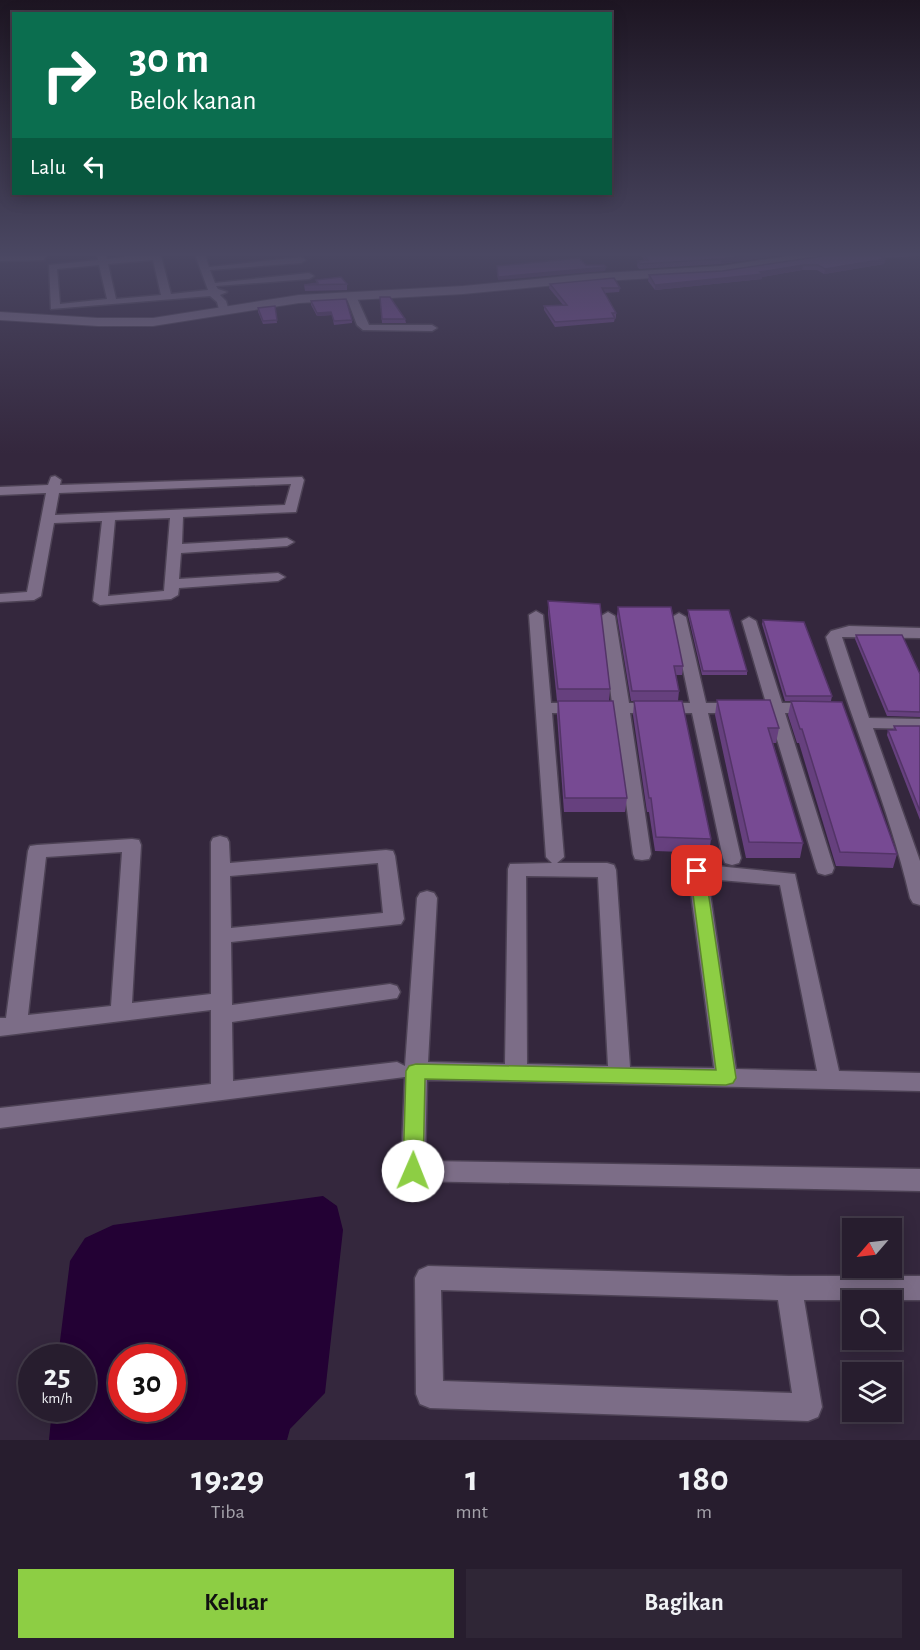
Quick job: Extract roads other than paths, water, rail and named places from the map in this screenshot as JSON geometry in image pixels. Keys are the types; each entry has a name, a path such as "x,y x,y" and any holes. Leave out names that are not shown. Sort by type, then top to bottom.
{"street":[{"path":"52,319 145,322 153,319"},
{"path":"360,319 362,326 366,328 432,328"},
{"path":"0,483 55,480 34,596 0,598"},
{"path":"0,491 298,480 291,509 48,519"},
{"path":"110,517 100,601 171,595 177,514"},
{"path":"175,549 287,542"},
{"path":"172,584 278,577"},
{"path":"536,615 555,857"},
{"path":"608,616 642,854"},
{"path":"679,617 732,858"},
{"path":"749,621 825,868"},
{"path":"920,633 849,631 836,633 834,637 849,712 916,863 920,897"},
{"path":"543,708 776,708 849,712 920,724"},
{"path":"220,842 222,1092"},
{"path":"121,1013 132,845 37,851 8,1026 121,1013 221,1008 390,992"},
{"path":"220,870 387,856 394,919 220,936"},
{"path":"516,1074 518,869 607,870 620,1076"},
{"path":"726,1078 697,871 788,879 830,1080"},
{"path":"427,898 406,1071 413,1171 920,1180"},
{"path":"0,1118 406,1071 920,1082"},
{"path":"789,1288 808,1407 430,1394 428,1278 789,1288 920,1287"}]}
